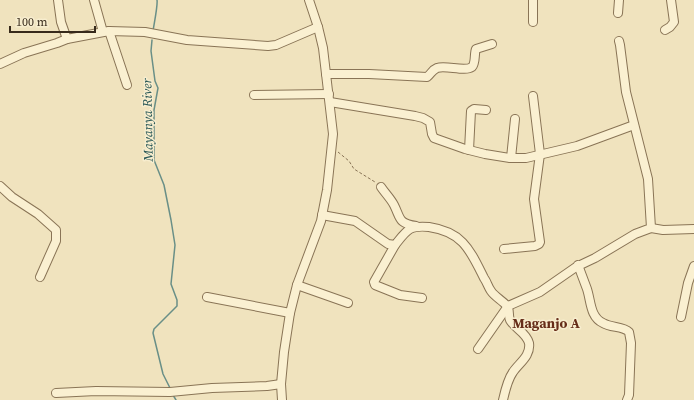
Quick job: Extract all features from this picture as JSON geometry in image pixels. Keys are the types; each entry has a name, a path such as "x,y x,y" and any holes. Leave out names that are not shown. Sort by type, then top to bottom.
{"street":[{"path":"58,0 61,22 68,39"},
{"path":"94,0 127,85"},
{"path":"282,400 281,384 290,313 297,285 318,230 322,214 327,190 333,134 323,48 309,0"},
{"path":"533,0 533,22"},
{"path":"618,13 619,0"},
{"path":"665,30 674,22 671,0"},
{"path":"0,64 24,52 68,39 106,32 145,32 187,40 268,46 318,27"},
{"path":"619,41 626,92 648,179 651,228"},
{"path":"326,74 356,73 427,77 435,69 439,68 471,68 473,65 476,48 492,44"},
{"path":"254,95 329,98 423,118 430,122 434,138 469,150 511,158 526,158 587,143 634,125"},
{"path":"504,249 535,246 539,244 540,237 534,199 540,154 533,96"},
{"path":"469,150 471,111 474,109 486,110"},
{"path":"511,158 515,119"},
{"path":"0,186 12,197 38,214 56,230 56,241 40,277"},
{"path":"381,187 394,204 399,218 408,225 436,228 447,232 463,242 468,248 490,291 508,306 511,321 524,334 529,347 526,357 513,372 507,384 503,400"},
{"path":"322,214 355,221 388,244 395,245"},
{"path":"418,227 407,230 395,245 374,282 375,285 400,295 422,298"},
{"path":"478,350 492,326 508,306 540,292 578,265 595,258 635,234 651,228 662,230 694,229"},
{"path":"578,265 588,291 592,310 596,318 607,325 624,329 629,332 631,343 629,395 627,400"},
{"path":"681,317 688,283 694,266"},
{"path":"297,285 348,303"},
{"path":"207,297 290,313"},
{"path":"56,393 96,391 172,392 281,384"}],"path":[{"path":"331,146 349,162 354,169 381,187"}],"waterway":[{"name":"Mayanya River","path":"153,31 157,0"},
{"name":"Mayanya River","path":"152,40 151,51 155,81 158,88 154,110 154,160 164,185 171,220 175,245 171,284 177,300 177,306 154,329 153,333 163,374 170,388"},
{"name":"Mayanya River","path":"173,395 176,400"}],"district":[{"name":"Maganjo A","path":"546,323"}]}
